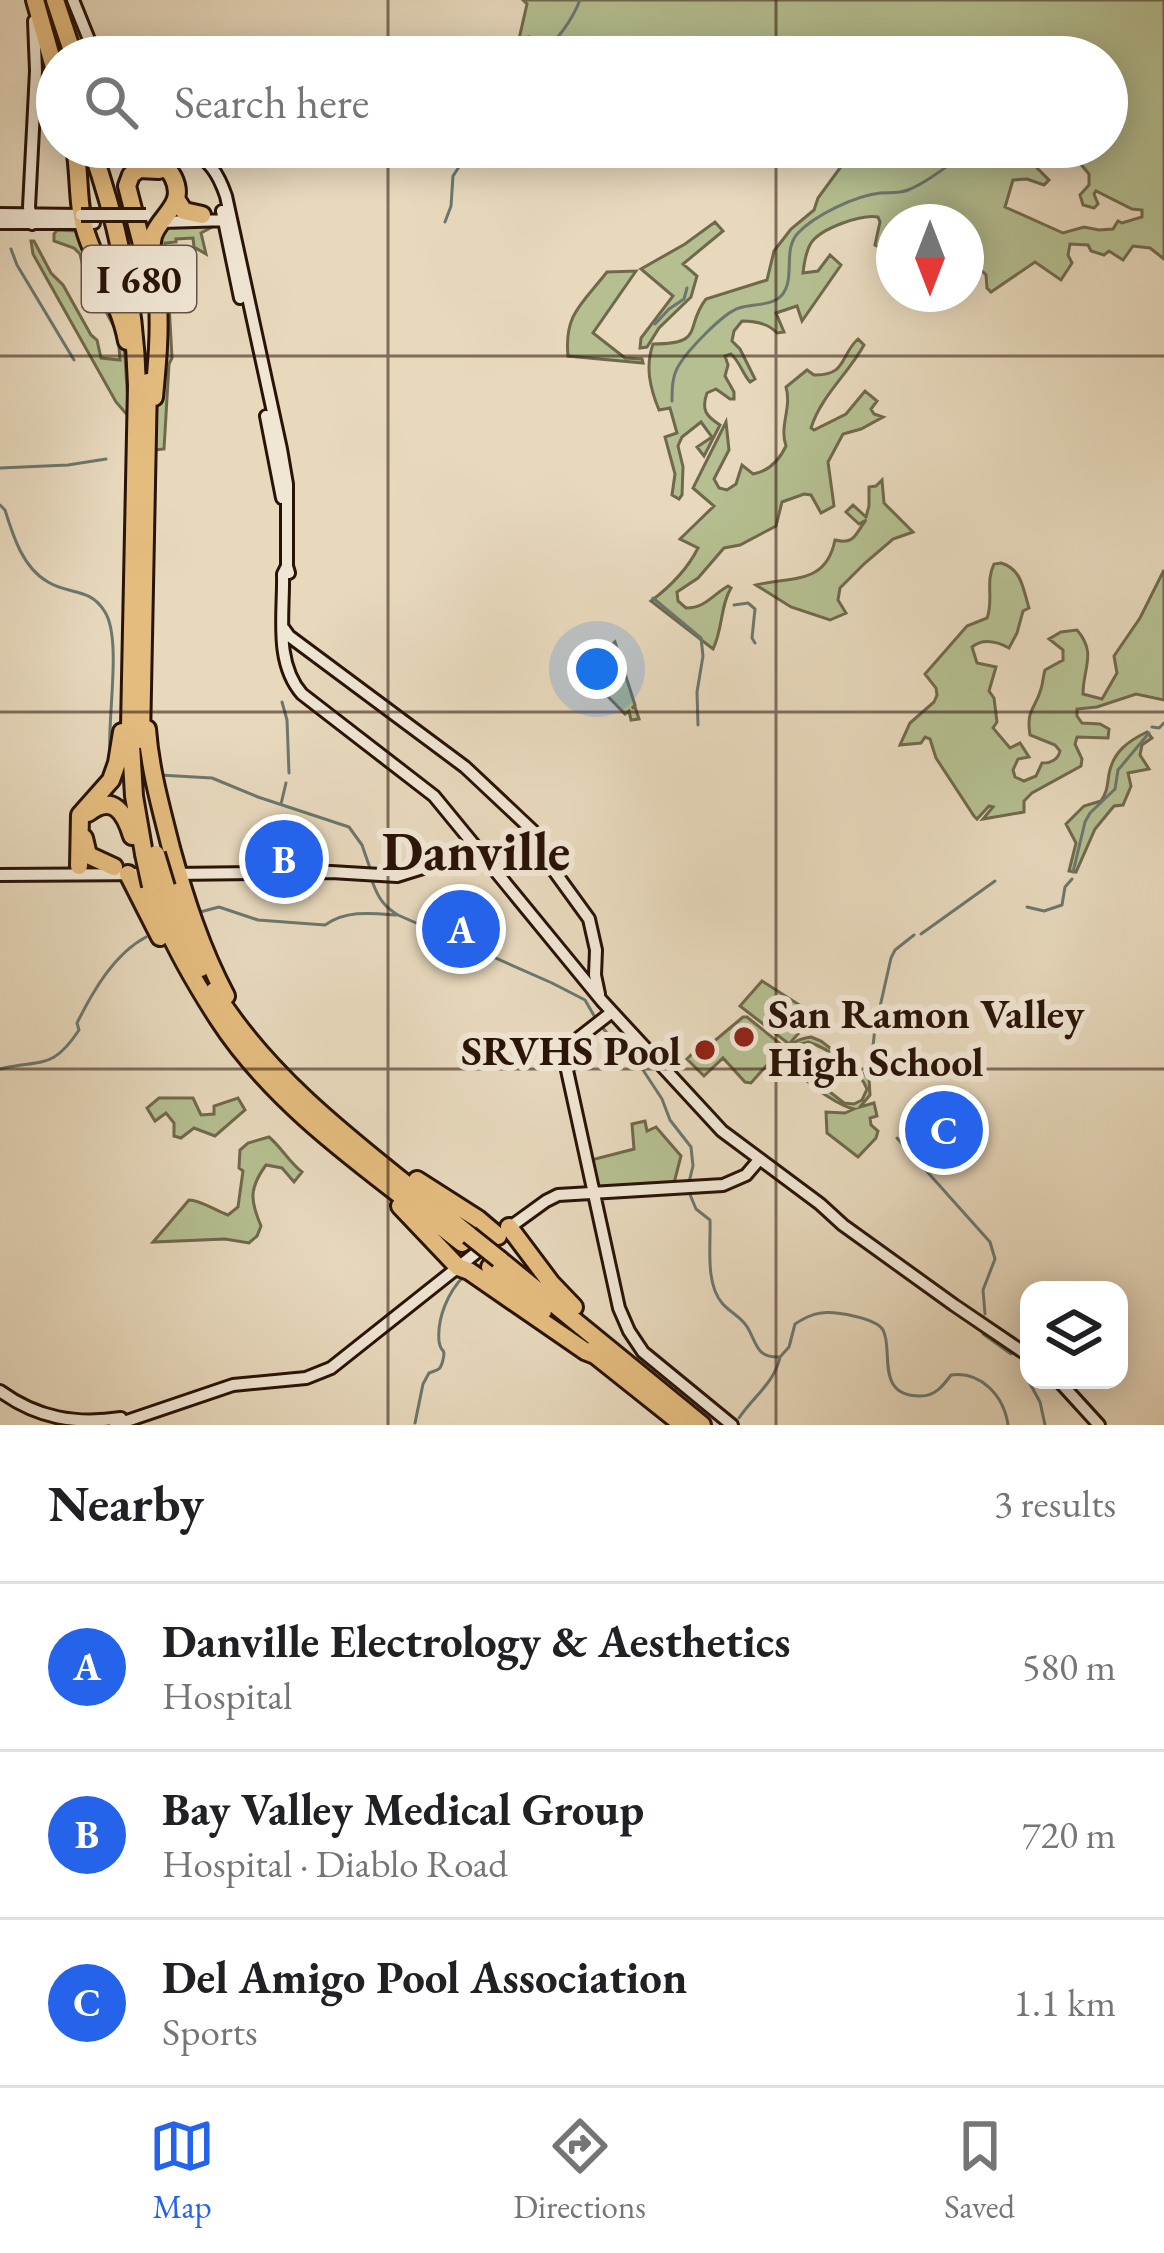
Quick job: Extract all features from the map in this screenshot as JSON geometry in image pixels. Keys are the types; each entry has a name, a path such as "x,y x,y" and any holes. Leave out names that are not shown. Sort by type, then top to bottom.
{"highway":[{"path":"34,0 58,36"},
{"path":"34,0 45,36"},
{"path":"55,0 65,36"},
{"path":"76,168 80,219 124,325 131,394 144,416"},
{"name":"I 680","path":"99,168 127,272 144,416"},
{"name":"I 680","path":"110,168 138,270 146,329 136,672 145,794 136,861 171,880 183,933 240,1028 352,1147 701,1425"},
{"path":"143,168 131,175 127,186 150,283 157,350"},
{"path":"151,168 169,181 161,215"},
{"path":"144,416 157,350 152,244 174,179 165,168"},
{"path":"161,215 184,211 202,215"},
{"path":"80,870 80,815 111,780 124,697 136,672"},
{"path":"145,794 171,880"},
{"path":"136,861 180,971 213,1020 222,1024"},
{"name":"I 680","path":"171,880 172,938 222,1024 275,1088 307,1118 352,1147"},
{"path":"352,1147 503,1231 628,1364"},
{"path":"352,1147 458,1267 596,1355"},
{"name":"I 680","path":"495,1263 596,1355 683,1425"}],"street":[{"path":"34,0 37,36"},
{"path":"73,0 88,36"},
{"path":"32,219 36,84"},
{"path":"32,219 36,168"},
{"path":"207,168 227,217 287,484 284,653 289,675 302,694 433,795 602,1001"},
{"path":"35,199 44,209 80,219"},
{"path":"202,215 227,217"},
{"path":"0,219 227,217"},
{"path":"32,219 80,219"},
{"path":"286,631 462,765 533,831 552,868 588,915 602,1019 758,1160 1020,1349"},
{"path":"0,875 136,861 171,880 332,872 403,875 477,851"},
{"path":"171,880 320,868 332,872"},
{"path":"572,965 593,964"},
{"path":"583,979 593,964"},
{"path":"602,1019 568,1048 565,1061 619,1308 643,1352 732,1425"},
{"path":"115,1425 233,1384 318,1374 343,1361 503,1231 558,1196 723,1185 746,1175 758,1160"},
{"path":"0,1395 53,1419 112,1420 230,1380 317,1370 401,1313"},
{"path":"1066,1389 1099,1425"},
{"path":"0,1395 28,1415 60,1425"}],"green space":[{"path":"523,0 1164,0 1164,259 1150,248 1133,246 1123,260 1109,251 1104,255 1088,245 1070,244 1072,263 1061,280 1035,262 991,292 984,273 984,204 876,204 876,217 832,227 811,243 803,273 818,271 830,255 841,265 802,321 797,306 776,313 784,332 742,321 734,331 732,341 755,379 750,382 734,357 725,356 725,376 734,399 716,389 707,393 706,412 720,425 704,456 697,447 712,437 701,422 682,437 678,446 682,495 679,499 672,495 675,474 665,437 677,433 670,408 659,410 653,394 649,369 653,344 687,337 706,299 767,280 774,251 814,210 840,168 1037,168 1049,180 1044,185 1013,180 1005,207 1063,233 1084,227 1113,229 1118,221 1142,217 1142,210 1096,191 1094,208 1083,205 1080,195 1089,185 1084,168 1128,168 1128,36 520,36 527,4"},
{"path":"715,222 723,231 683,264 697,276 691,297 647,347 640,348 641,338 673,296 641,269"},
{"path":"165,226 214,226 201,233 206,254 194,247 193,238 165,243 172,358 164,449 154,450 159,374 155,249"},
{"path":"57,230 78,231 124,343 129,417 33,254 31,241 97,340 101,358 120,360 118,334 84,271 80,254 54,241"},
{"path":"636,271 593,333 625,358 643,363 568,356 572,319 607,272"},
{"path":"858,339 864,345 811,428 846,414 865,391 877,401 871,409 874,414 883,417 843,434 828,462 834,506 821,513 811,495 804,494 782,502 776,526 724,548 698,578 677,592 686,608 731,588 713,649 651,601 689,563 698,548 680,539 714,506 693,488 726,422 729,450 714,479 719,488 727,490 736,484 742,465 753,474 773,464 786,446 786,387 807,370 814,375 838,368"},
{"path":"882,480 884,503 913,532 893,539 840,588 838,600 846,613 830,620 791,607 756,585 816,572 835,540 851,540 857,534 866,520 859,524 846,512 853,505 866,517 869,487"},
{"path":"1001,563 1018,575 1029,608 1023,611 1009,648 990,642 972,647 977,663 996,667 989,691 997,722 993,728 1010,748 1020,743 1029,757 1018,759 1015,777 1024,781 1036,776 1042,763 1053,760 1060,751 1030,735 1029,726 1045,670 1063,660 1063,650 1049,639 1077,630 1088,654 1083,694 1102,699 1117,673 1114,656 1164,570 1164,700 1136,694 1077,709 1082,723 1109,729 1108,738 1077,737 1081,766 1032,793 1024,801 1024,812 983,819 993,807 989,806 977,819 936,758 930,739 900,745 910,723 937,695 925,674 967,626 987,618 991,571"},
{"path":"615,642 639,719 631,720 629,711 625,714 586,674"},
{"path":"1147,732 1152,738 1142,745 1140,755 1149,769 1128,773 1131,786 1123,805 1114,806 1095,829 1076,872 1069,871 1076,843 1066,824 1084,806 1101,801 1118,753"},
{"path":"762,981 815,1015 789,1044 740,1006"},
{"path":"743,1017 783,1046 751,1083 723,1058 704,1076 687,1059 705,1041 712,1047"},
{"path":"811,1037 821,1041 869,1078 870,1095 860,1107 874,1103 877,1116 870,1118 871,1125 878,1131 858,1157 827,1133 826,1112 854,1109 829,1097 801,1075 789,1051 794,1043","holes":["800,1044 816,1045 858,1074 867,1089 862,1100 844,1103 798,1067 794,1052"]},
{"path":"159,1098 193,1098 201,1115 214,1114 214,1106 238,1098 245,1110 215,1136 194,1128 181,1138 174,1136 174,1123 166,1113 155,1121 147,1108"},
{"path":"645,1121 647,1131 656,1127 681,1156 674,1183 598,1187 591,1160 634,1149 632,1124"},
{"path":"269,1137 302,1172 294,1182 282,1168 266,1165 253,1194 261,1226 257,1236 249,1243 225,1239 153,1242 189,1200 228,1215 238,1207 243,1171 240,1150"}],"waterway":[{"path":"558,36 580,0"},
{"path":"445,222 458,168"},
{"path":"672,401 677,369 706,333 732,311 782,295 793,240 805,226 859,198 917,186 944,168"},
{"path":"11,249 74,360"},
{"path":"655,324 684,299 687,288"},
{"path":"0,468 106,459"},
{"path":"0,505 20,550 39,576 93,599 105,612 113,641 110,754"},
{"path":"653,598 701,638 698,725"},
{"path":"734,605 748,603 755,609 755,643"},
{"path":"282,702 289,773"},
{"path":"1152,727 1164,723"},
{"path":"1073,872 1085,822 1115,789 1118,770 1149,733"},
{"path":"159,775 212,778 349,827 371,871"},
{"path":"281,804 286,783"},
{"path":"1027,907 1044,911 1062,905 1065,887 1072,879"},
{"path":"372,881 382,901 398,915 585,1000 596,1019"},
{"path":"921,934 995,881"},
{"path":"200,912 219,907 258,920 325,925 350,915 396,915"},
{"path":"877,1020 891,958 914,935"},
{"path":"0,1069 45,1061 61,1052 79,1030 77,1023 106,974 146,937"},
{"path":"602,1027 643,1070 691,1147 689,1182"},
{"path":"873,1046 875,1028"},
{"path":"897,1138 990,1242 995,1259 983,1290 985,1314"},
{"path":"689,1192 696,1209 710,1220 710,1263 717,1295 740,1318 763,1353 780,1357 789,1347 795,1324 814,1314 864,1319 883,1330 888,1370 897,1389 926,1396 951,1375 972,1377 996,1395 1008,1425"},
{"path":"415,1423 423,1384 443,1360 442,1315 464,1276"},
{"path":"983,1334 1011,1354"},
{"path":"739,1418 769,1382 780,1357"},
{"path":"1033,1389 1045,1425"}],"place":[{"name":"Bay Valley Medical Group","path":"284,859"},
{"name":"Danville Electrology & Aesthetics","path":"461,929"},
{"name":"San Ramon Valley High School","path":"744,1037"},
{"name":"SRVHS Pool","path":"705,1050"},
{"name":"Del Amigo Pool Association","path":"944,1130"}],"district":[{"name":"Danville","path":"476,851"}]}
